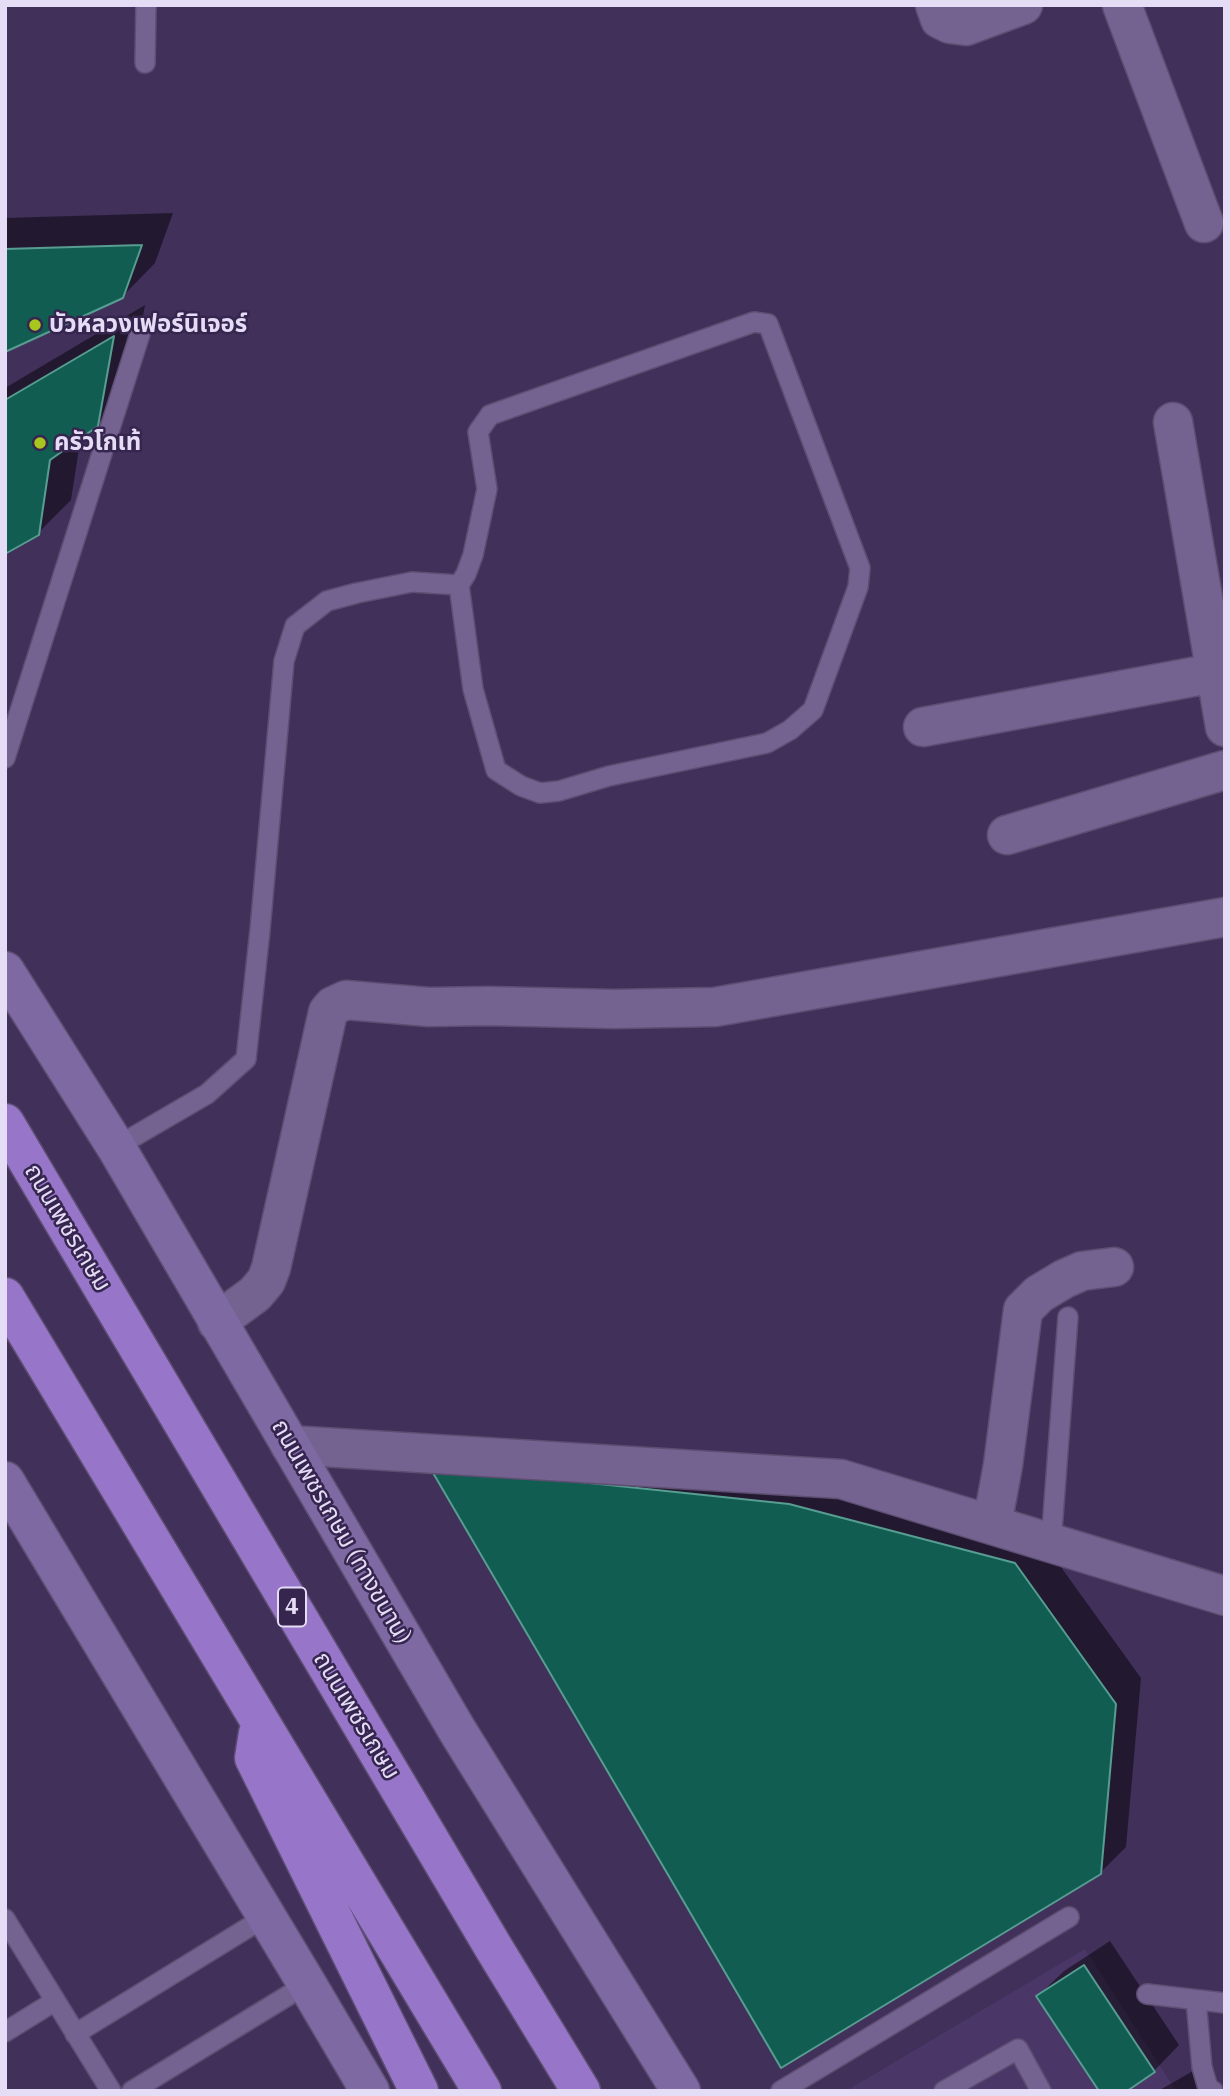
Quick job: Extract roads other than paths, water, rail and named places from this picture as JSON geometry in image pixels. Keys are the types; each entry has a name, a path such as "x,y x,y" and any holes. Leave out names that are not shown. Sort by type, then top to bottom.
{"highway":[{"name":"ถนนเพชรเกษม","path":"5,1123 581,2091"},
{"path":"5,1297 482,2091"},
{"path":"260,1720 254,1758 419,2091"}],"main road":[{"name":"ถนนเพชรเกษม (ทางขนาน)","path":"5,971 116,1147 457,1730 681,2091"},
{"path":"5,1481 370,2091"}],"street":[{"path":"935,5 940,19 950,24 966,26 1023,5"},
{"path":"1122,5 1204,223"},
{"path":"1173,422 1220,672 1225,727"},
{"path":"923,727 1220,672"},
{"path":"1007,835 1225,770"},
{"path":"217,1322 255,1294 271,1268 328,1012 333,1006 346,1000 429,1007 715,1007 1225,917"},
{"path":"992,1525 1003,1465 1023,1310 1039,1294 1064,1279 1082,1271 1114,1267"},
{"path":"290,1445 841,1479 1225,1595"}],"lane":[{"path":"145,63 146,5"},
{"path":"754,322 768,324 860,568 858,587 813,710 790,730 767,743 609,776 559,791 540,793 521,786 496,770 473,689 459,585 473,555 487,489 478,432 489,415 736,327 754,322"},
{"path":"5,758 140,334"},
{"path":"116,1147 207,1094 246,1059 284,661 295,626 327,601 358,593 412,583 459,585"},
{"path":"1051,1543 1068,1317"},
{"path":"75,2034 267,1916"},
{"path":"781,2091 1069,1917"},
{"path":"5,1919 111,2091"},
{"path":"132,2091 307,1984"},
{"path":"1147,1994 1225,2003"},
{"path":"1196,2000 1202,2067 1208,2088 1213,2091"},
{"path":"5,2032 55,2001"},
{"path":"944,2091 1018,2049 1041,2091"}],"place":[{"name":"บัวหลวงเฟอร์นิเจอร์","path":"35,325"},
{"name":"ครัวโกเท้","path":"40,443"}]}
